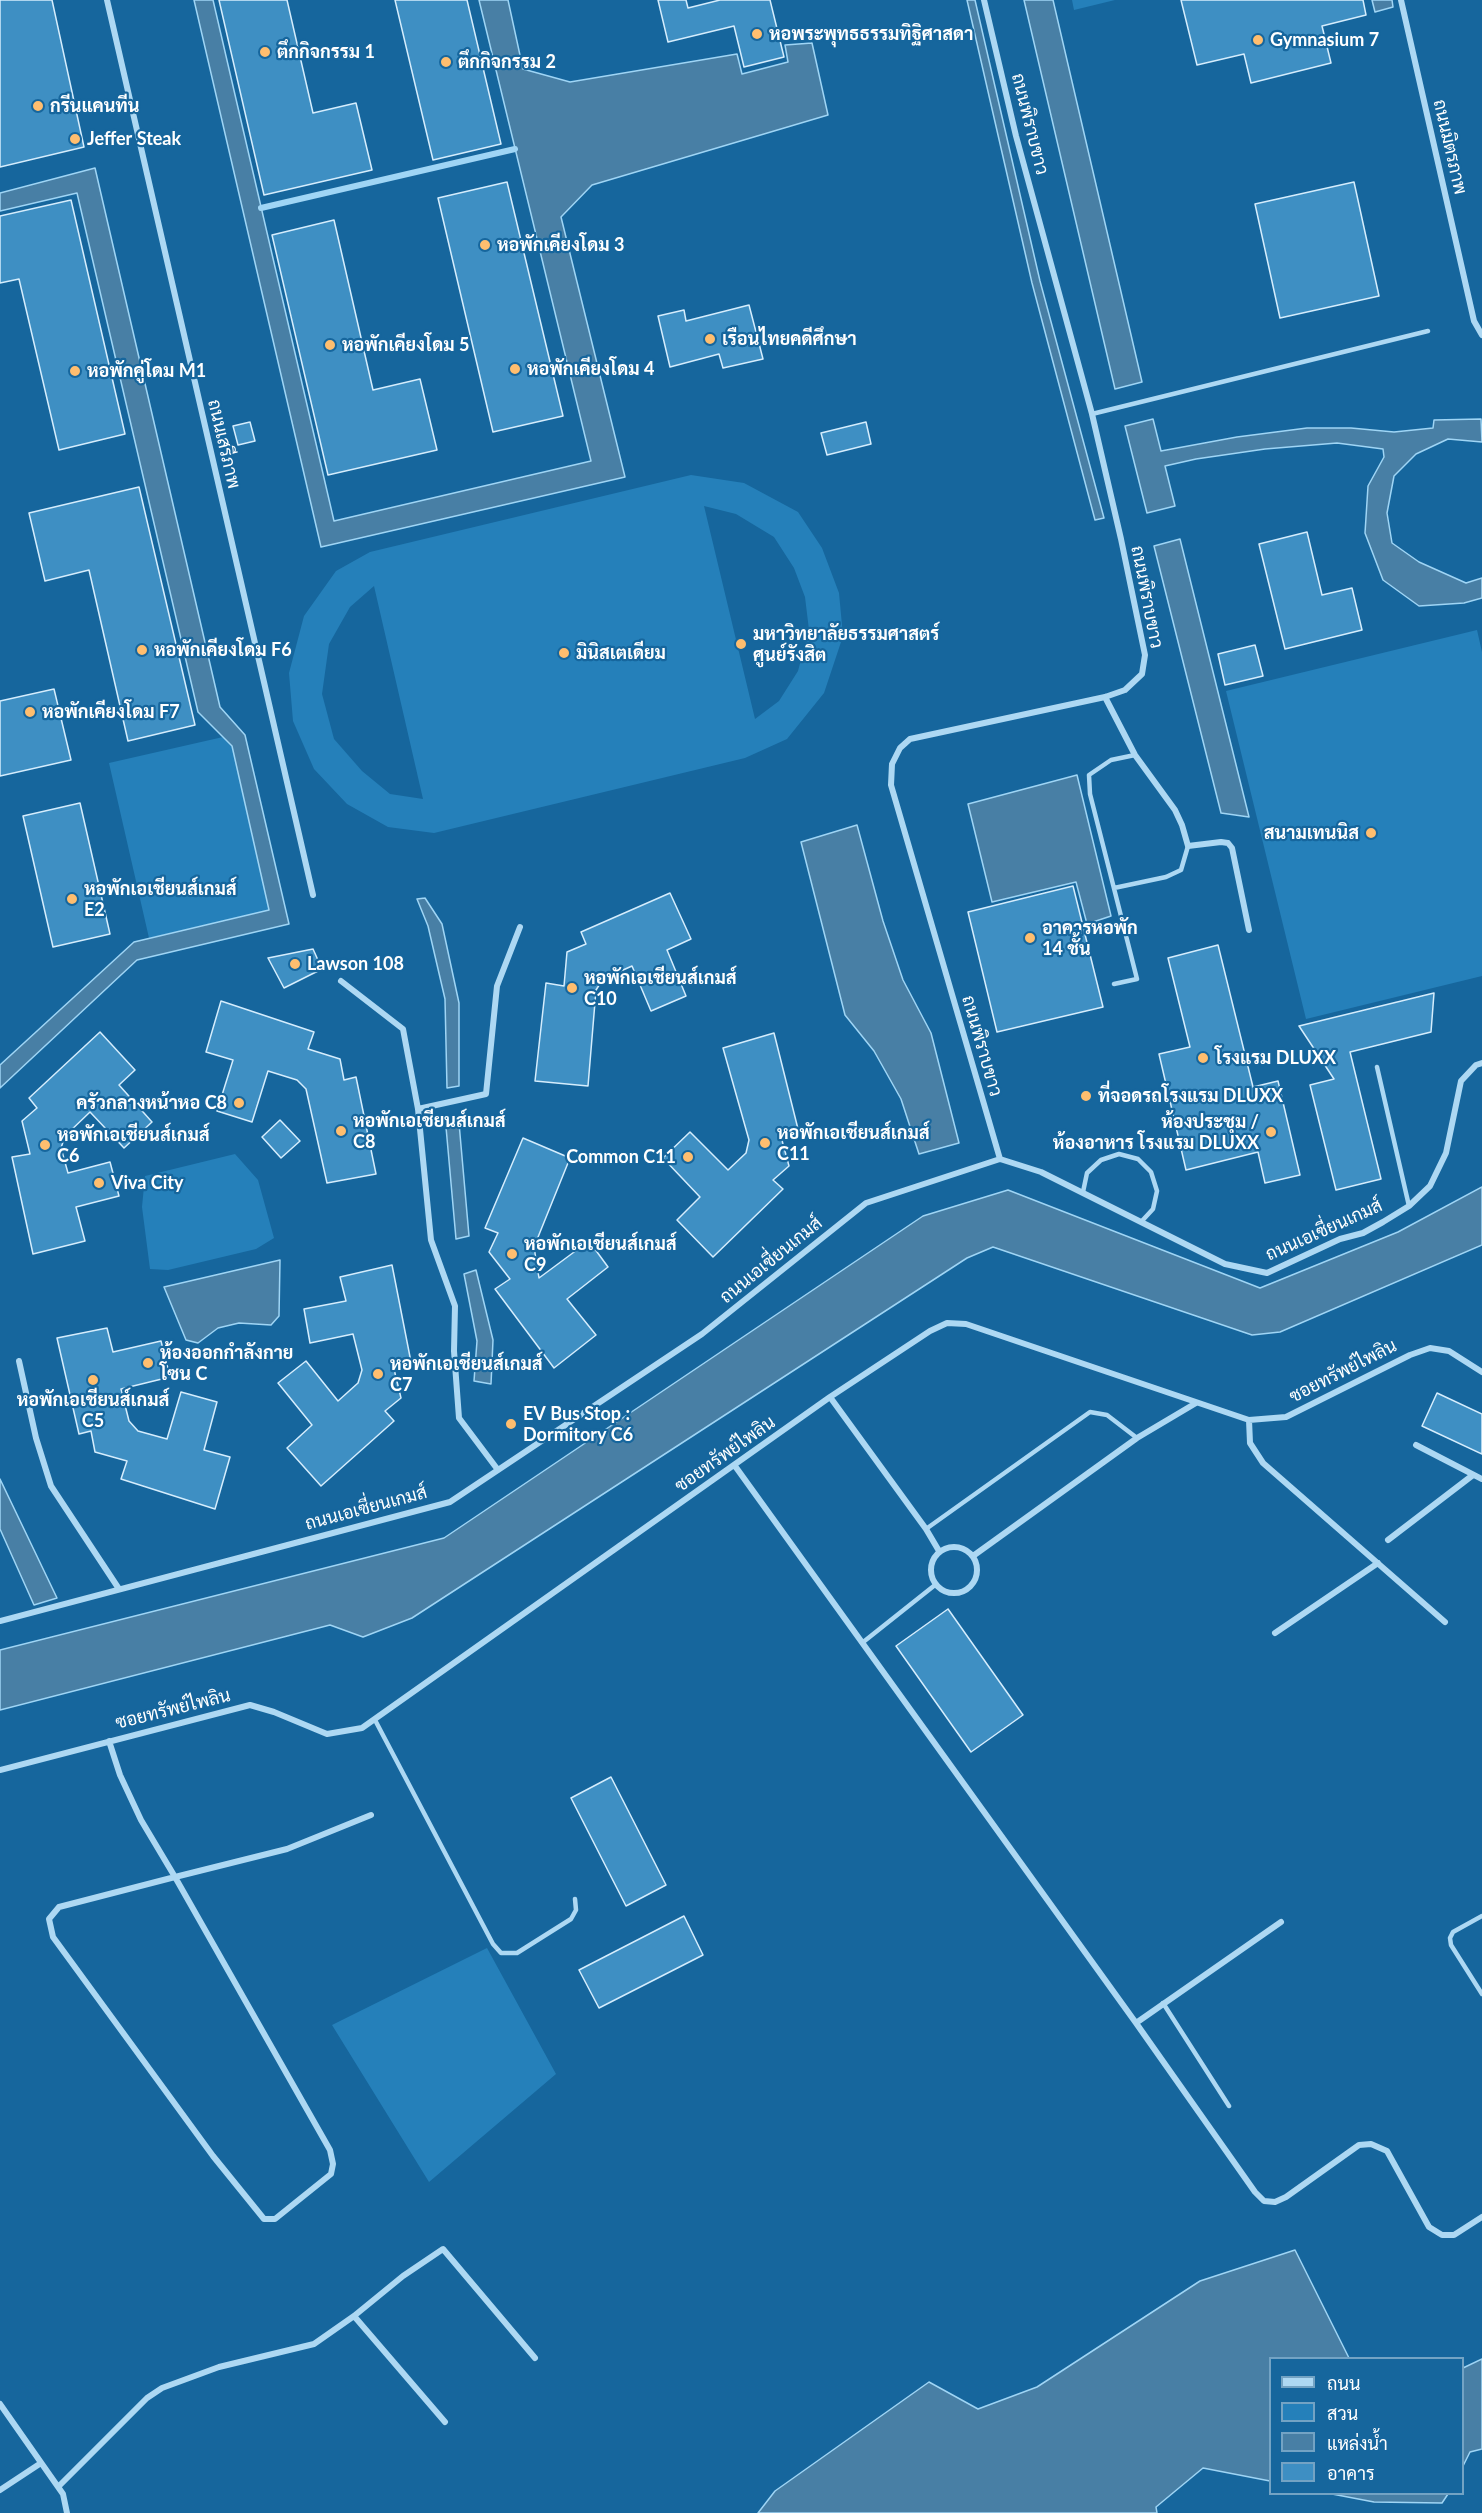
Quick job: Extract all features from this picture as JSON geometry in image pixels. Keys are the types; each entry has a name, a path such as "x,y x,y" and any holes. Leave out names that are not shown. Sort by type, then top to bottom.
{"street":[{"name":"ถนนเสรีภาพ","path":"107,0 313,895"},
{"name":"ถนนพิราบขาว","path":"984,0 1016,136 1092,414 1145,654 1142,674 1125,690 1105,697 910,739 900,748 892,764 891,785 1000,1159"},
{"name":"ถนนมิตรภาพ","path":"1401,0 1474,321 1482,335"},
{"path":"1105,697 1135,755 1175,810 1188,846 1221,842 1228,843 1232,848 1249,930"},
{"path":"418,1109 486,1094 497,986 520,927"},
{"path":"341,981 403,1029 418,1109 431,1240 455,1306 454,1352 459,1418 498,1470"},
{"name":"ถนนเอเซี่ยนเกมส์","path":"0,1621 450,1502 702,1334 866,1203 1000,1159 1041,1172 1225,1264 1267,1273 1340,1239 1363,1233 1409,1206 1430,1186 1446,1153 1461,1081 1476,1065 1482,1063"},
{"name":"ซอยทรัพย์ไพลิน","path":"0,1770 250,1705 274,1712 327,1734 362,1728 830,1398 930,1331 947,1323 966,1324 1249,1420 1286,1417 1410,1355 1430,1348 1449,1351 1482,1372"},
{"path":"19,1361 36,1438 51,1486 119,1590"},
{"path":"830,1398 926,1529 939,1551"},
{"path":"972,1556 1137,1438 1196,1403"},
{"path":"1249,1420 1250,1443 1263,1463 1445,1622"},
{"path":"1416,1445 1482,1479"},
{"path":"735,1466 1264,2201 1275,2202 1286,2197 1359,2145 1371,2144 1387,2151 1430,2227 1442,2235 1455,2235 1482,2217"},
{"path":"1388,1540 1473,1474"},
{"path":"956,1546 972,1556 978,1572 971,1587 952,1594 935,1585 930,1567 939,1551 956,1546"},
{"path":"1275,1633 1378,1563"},
{"path":"109,1741 120,1775 141,1820 175,1877 330,2150 333,2164 331,2174 275,2219 264,2219 213,2156 52,1936 49,1919 58,1907 175,1877 286,1849 371,1815"},
{"path":"1136,2023 1281,1922"},
{"path":"57,2487 147,2398 162,2388 219,2367 314,2344 354,2316 403,2276 443,2249 535,2358"},
{"path":"354,2316 445,2422"},
{"path":"0,2404 63,2494 67,2513"},
{"path":"0,2490 41,2463"}],"lane":[{"path":"1092,414 1428,331"},
{"path":"1114,984 1137,979 1090,794 1089,775 1111,760 1135,755"},
{"path":"1114,888 1166,877 1181,870 1188,846"},
{"path":"1377,1067 1409,1206"},
{"path":"1083,1192 1087,1173 1101,1160 1119,1154 1138,1159 1151,1172 1157,1191 1153,1209 1141,1222"},
{"path":"926,1529 1090,1412 1107,1415 1137,1438"},
{"path":"862,1643 935,1585"},
{"path":"375,1720 493,1944 501,1953 517,1953 571,1919 576,1910 575,1899"},
{"path":"1482,1916 1453,1932 1450,1938 1451,1945 1482,1994"},
{"path":"1163,2003 1229,2106"}],"green space":[{"path":"1072,0 1115,0 1074,10"},
{"name":"มินิสเตเดียม","path":"691,475 744,483 798,512 822,548 839,593 843,636 824,693 787,739 745,758 434,833 388,827 347,804 314,769 293,721 289,673 304,616 336,571 370,552","holes":["704,506 736,514 774,537 794,568 805,597 809,630 798,671 779,701 755,719","374,586 423,799 390,794 362,771 334,739 322,694 329,644 350,607"]},
{"name":"สนามเทนนิส","path":"1477,630 1482,652 1482,976 1306,1019 1226,691"},
{"path":"223,737 232,746 269,910 149,938 109,763"},
{"path":"235,1154 258,1180 274,1238 256,1249 168,1270 150,1269 142,1207 145,1176"},
{"path":"487,1948 556,2074 429,2182 332,2025"}],"water":[{"path":"194,0 213,0 334,521 591,461 479,0 508,0 523,69 570,82 737,54 742,74 788,62 785,45 812,43 828,115 592,185 561,217 625,477 321,547"},
{"path":"967,0 975,0 1040,281 1104,518 1095,520 1032,283"},
{"path":"1024,0 1053,0 1142,382 1115,389"},
{"path":"1372,0 1392,0 1393,7 1375,12"},
{"path":"95,168 220,707 245,735 289,924 137,960 0,1088 0,1065 134,942 269,910 232,746 198,712 77,193 0,211 0,193"},
{"path":"1153,419 1161,451 1237,437 1307,428 1351,428 1394,432 1433,428 1434,420 1481,419 1482,442 1448,439 1416,454 1394,476 1387,513 1392,543 1419,562 1466,583 1482,578 1482,598 1464,603 1419,606 1383,580 1365,533 1368,486 1384,457 1383,449 1337,443 1265,449 1165,466 1175,506 1147,513 1125,426"},
{"path":"1180,539 1249,817 1221,813 1154,546"},
{"path":"1077,775 1111,916 1087,924 1076,882 992,902 968,804"},
{"path":"857,825 883,921 903,980 931,1033 959,1143 919,1154 901,1099 874,1051 845,1015 801,842"},
{"path":"425,898 442,924 459,1003 459,1086 447,1088 445,999 428,926 417,899"},
{"path":"459,1123 469,1236 456,1239 446,1127"},
{"path":"1482,1187 1482,1245 1280,1332 1252,1335 993,1247 967,1258 412,1618 363,1637 330,1625 0,1710 0,1650 444,1538 923,1216 1008,1190 1260,1288 1398,1232"},
{"path":"280,1260 279,1316 271,1325 239,1323 218,1328 198,1343 186,1340 164,1287"},
{"path":"476,1270 493,1340 491,1384 474,1381 477,1341 464,1274"},
{"path":"0,1479 57,1598 34,1605 0,1529"},
{"path":"1295,2250 1348,2357 1269,2357 1269,2481 1203,2468 1156,2507 1157,2513 758,2513 775,2491 929,2382 978,2409 1037,2387 1200,2281"},
{"path":"1482,2359 1482,2449 1470,2452 1464,2464 1464,2368"},
{"path":"1337,2495 1447,2495 1442,2503 1374,2502"}],"building":[{"name":"กรีนแคนทีน","path":"0,0 52,0 84,147 0,167"},
{"name":"ตึกกิจกรรม 1","path":"219,0 287,0 313,113 356,103 372,170 264,195"},
{"name":"ตึกกิจกรรม 2","path":"395,0 467,0 501,144 433,160"},
{"name":"หอพระพุทธธรรมทิฐิศาสดา","path":"658,0 686,0 688,8 720,0 770,0 784,57 744,67 734,26 668,42"},
{"name":"Gymnasium 7","path":"1181,0 1363,0 1366,15 1322,26 1331,63 1251,83 1244,54 1197,65"},
{"path":"507,182 563,416 493,432 438,198"},
{"path":"1354,182 1379,296 1280,318 1255,204"},
{"name":"หอพักคู่โดม M1","path":"71,200 125,434 59,450 19,279 0,283 0,216"},
{"name":"หอพักเคียงโดม 5","path":"334,220 373,390 420,379 437,450 328,475 272,235"},
{"name":"เรือนไทยคดีศึกษา","path":"749,305 763,359 723,368 719,354 670,367 658,316 684,310 686,321"},
{"path":"250,422 255,441 238,445 233,426"},
{"path":"866,422 871,444 827,455 821,433"},
{"name":"หอพักเคียงโดม F6","path":"139,487 195,725 128,741 89,570 45,581 29,513"},
{"path":"1307,532 1322,595 1352,588 1362,630 1285,649 1259,544"},
{"path":"1255,645 1263,676 1225,685 1218,654"},
{"name":"หอพักเคียงโดม F7","path":"54,689 71,760 0,776 0,701"},
{"name":"หอพักเอเชียนส์เกมส์ E2","path":"80,803 110,934 53,947 23,816"},
{"name":"อาคารหอพัก 14 ชั้น","path":"1073,886 1103,1007 997,1032 968,912"},
{"name":"หอพักเอเชียนส์เกมส์ C10","path":"670,893 691,939 667,950 686,996 651,1011 632,966 603,979 596,990 588,1086 535,1081 546,983 564,986 567,952 586,944 581,932"},
{"name":"โรงแรม DLUXX","path":"1218,945 1253,1087 1278,1081 1300,1175 1265,1183 1258,1152 1186,1170 1159,1054 1190,1047 1168,958"},
{"name":"Lawson 108","path":"313,949 322,969 284,988 268,958"},
{"path":"1434,993 1431,1032 1350,1052 1381,1179 1336,1190 1310,1085 1334,1079 1299,1026"},
{"name":"หอพักเอเชียนส์เกมส์ C8","path":"221,1001 314,1032 308,1049 340,1059 344,1080 356,1077 376,1174 327,1183 306,1089 297,1080 268,1071 252,1122 217,1111 233,1060 206,1052"},
{"name":"หอพักเอเชียนส์เกมส์ C6","path":"100,1032 135,1070 119,1085 152,1122 124,1148 90,1112 65,1136 61,1148 68,1173 110,1162 119,1196 76,1207 85,1241 33,1254 12,1157 30,1154 22,1121 37,1108 29,1098"},
{"name":"หอพักเอเชียนส์เกมส์ C11","path":"774,1033 798,1129 780,1133 789,1166 773,1180 783,1189 713,1257 677,1220 700,1197 663,1158 690,1132 728,1170 746,1153 749,1140 723,1048"},
{"path":"280,1120 300,1141 281,1158 262,1137"},
{"name":"หอพักเอเชียนส์เกมส์ C9","path":"523,1138 570,1158 534,1247 539,1278 589,1241 608,1267 567,1299 596,1335 554,1368 495,1289 510,1279 489,1252 498,1233 485,1228"},
{"name":"หอพักเอเชียนส์เกมส์ C7","path":"392,1265 411,1362 393,1365 401,1398 385,1411 394,1421 321,1486 287,1448 312,1425 278,1383 306,1361 338,1401 358,1383 362,1370 353,1334 310,1343 304,1309 346,1301 340,1277"},
{"name":"หอพักเอเชียนส์เกมส์ C5","path":"107,1328 113,1352 161,1341 170,1377 121,1389 129,1421 138,1431 167,1439 181,1392 217,1402 204,1450 230,1457 215,1509 121,1479 127,1461 95,1452 91,1431 79,1434 57,1338"},
{"path":"1437,1393 1482,1414 1482,1454 1422,1426"},
{"path":"948,1609 1023,1715 971,1752 896,1646"},
{"path":"611,1777 666,1885 626,1906 571,1798"},
{"path":"684,1916 703,1955 599,2008 579,1970"}],"waterway":[{"path":"261,208 515,149"}],"place":[{"name":"หอพระพุทธธรรมทิฐิศาสดา","path":"757,34"},
{"name":"Gymnasium 7","path":"1258,40"},
{"name":"ตึกกิจกรรม 1","path":"265,52"},
{"name":"ตึกกิจกรรม 2","path":"446,62"},
{"name":"กรีนแคนทีน","path":"38,106"},
{"name":"Jeffer Steak","path":"75,139"},
{"name":"หอพักเคียงโดม 3","path":"485,245"},
{"name":"เรือนไทยคดีศึกษา","path":"710,339"},
{"name":"หอพักเคียงโดม 5","path":"330,345"},
{"name":"หอพักเคียงโดม 4","path":"515,369"},
{"name":"หอพักคู่โดม M1","path":"75,371"},
{"name":"มหาวิทยาลัยธรรมศาสตร์ ศูนย์รังสิต","path":"741,644"},
{"name":"หอพักเคียงโดม F6","path":"142,650"},
{"name":"มินิสเตเดียม","path":"564,653"},
{"name":"หอพักเคียงโดม F7","path":"30,712"},
{"name":"สนามเทนนิส","path":"1371,833"},
{"name":"หอพักเอเชียนส์เกมส์ E2","path":"72,899"},
{"name":"อาคารหอพัก 14 ชั้น","path":"1030,938"},
{"name":"Lawson 108","path":"295,964"},
{"name":"หอพักเอเชียนส์เกมส์ C10","path":"572,988"},
{"name":"โรงแรม DLUXX","path":"1203,1058"},
{"name":"ที่จอดรถโรงแรม DLUXX","path":"1086,1096"},
{"name":"ครัวกลางหน้าหอ C8","path":"239,1103"},
{"name":"หอพักเอเชียนส์เกมส์ C8","path":"341,1131"},
{"name":"ห้องประชุม / ห้องอาหาร โรงแรม DLUXX","path":"1271,1132"},
{"name":"หอพักเอเชียนส์เกมส์ C11","path":"765,1143"},
{"name":"หอพักเอเชียนส์เกมส์ C6","path":"45,1145"},
{"name":"Common C11","path":"688,1157"},
{"name":"Viva City","path":"99,1183"},
{"name":"หอพักเอเชียนส์เกมส์ C9","path":"512,1254"},
{"name":"ห้องออกกำลังกาย โซน C","path":"148,1363"},
{"name":"หอพักเอเชียนส์เกมส์ C7","path":"378,1374"},
{"name":"หอพักเอเชียนส์เกมส์ C5","path":"93,1380"},
{"name":"EV Bus Stop : Dormitory C6","path":"511,1424"}]}
